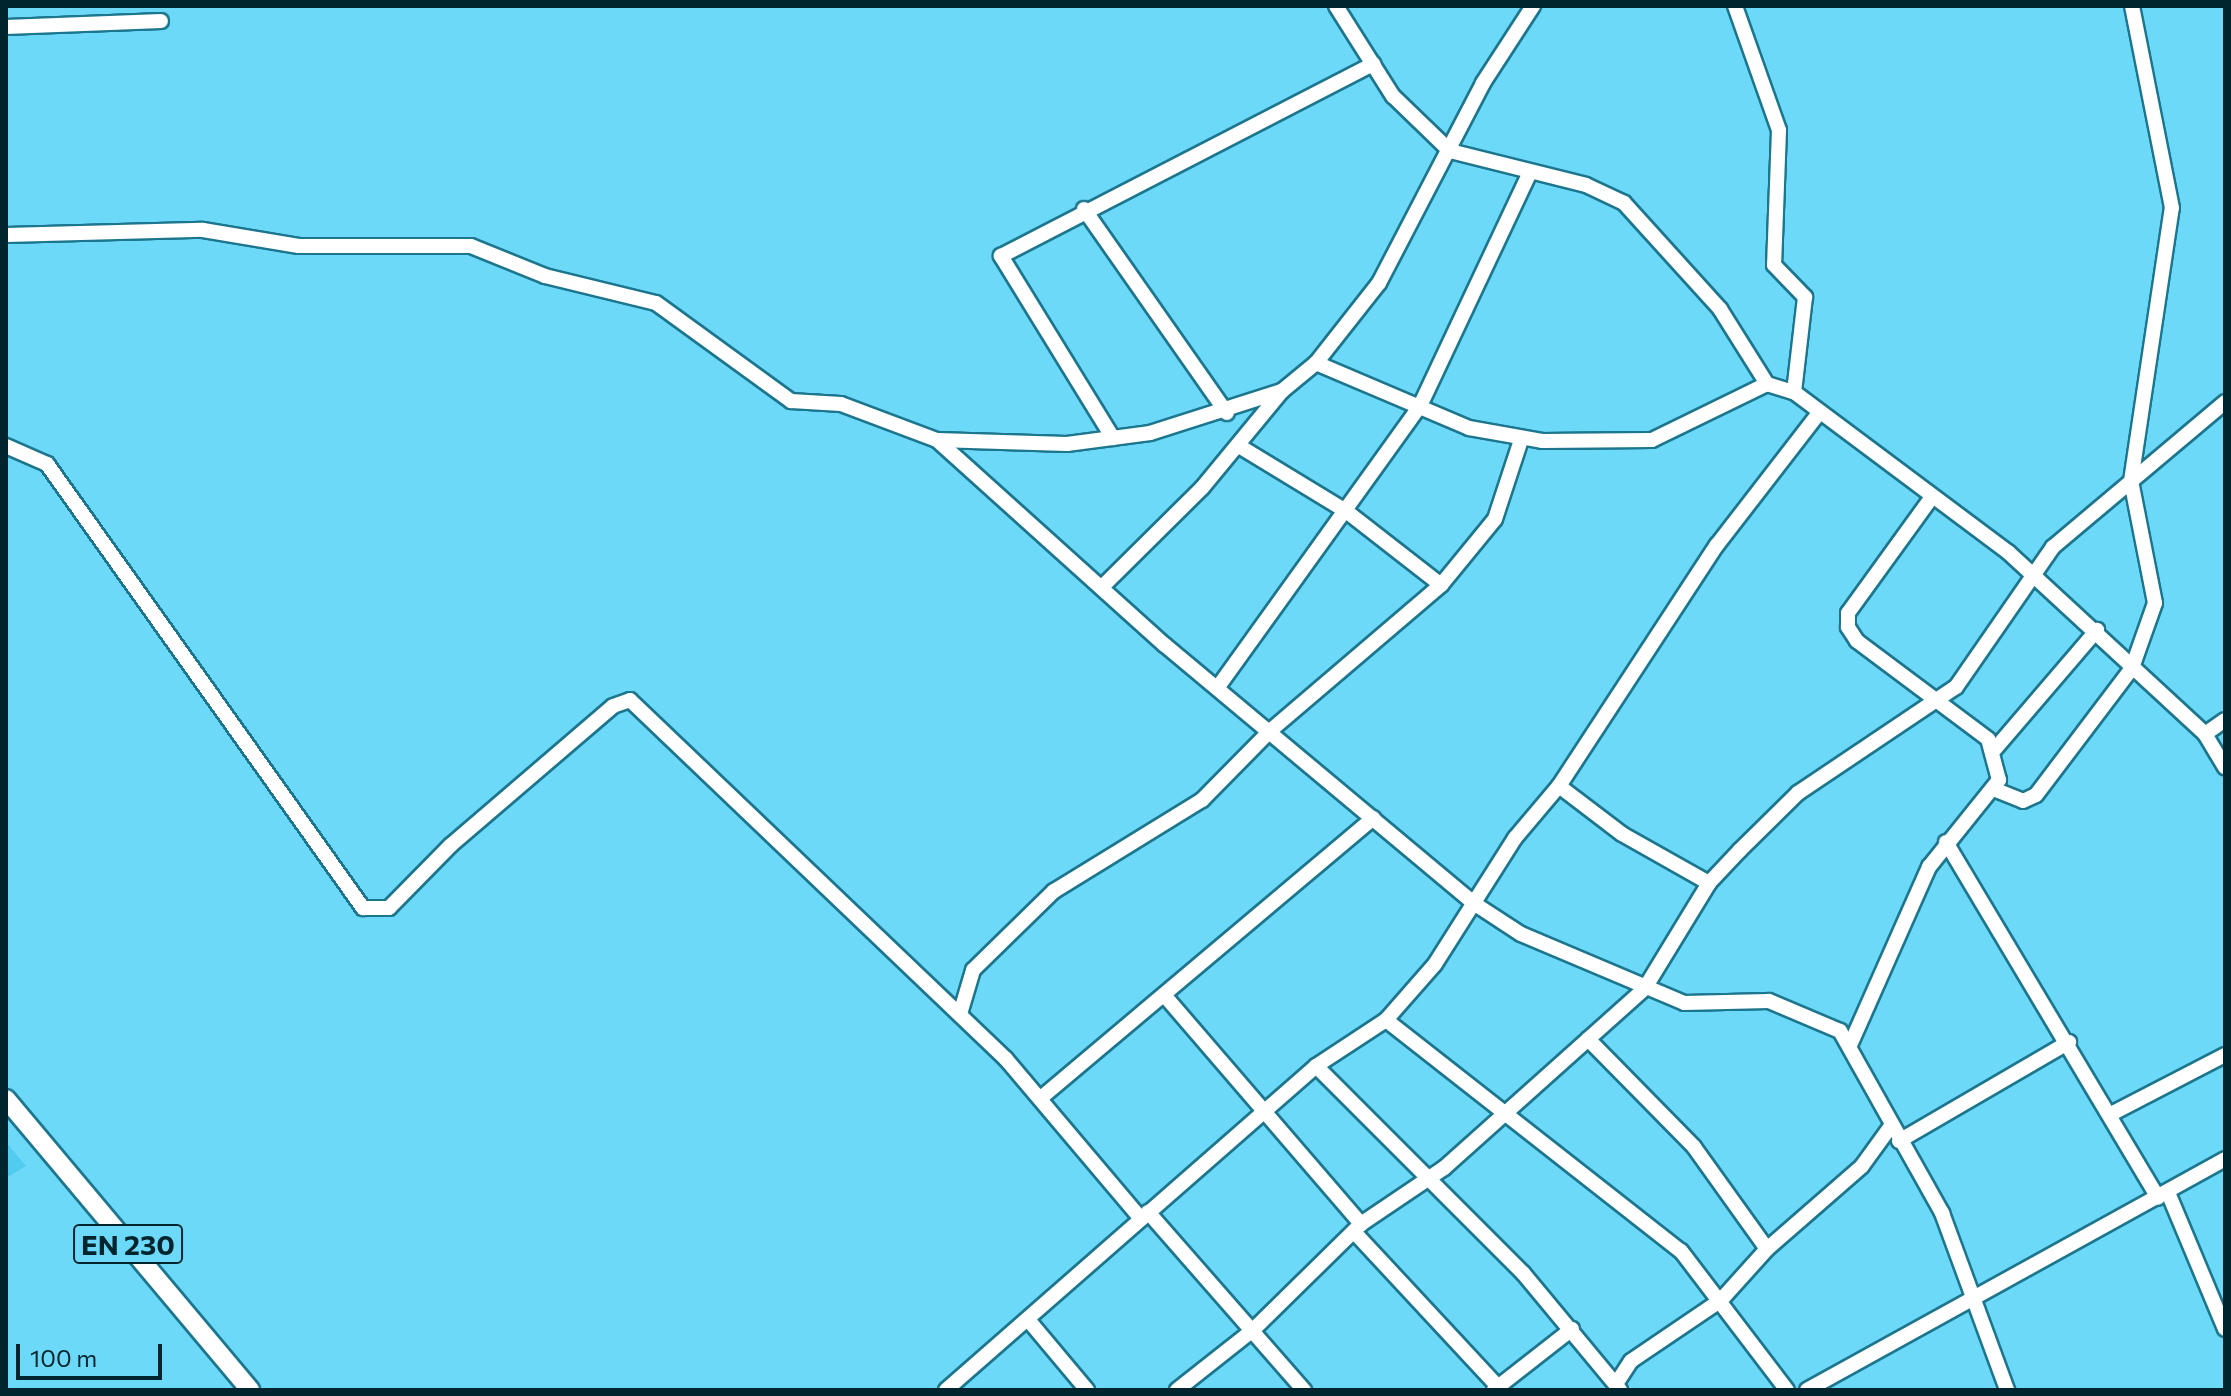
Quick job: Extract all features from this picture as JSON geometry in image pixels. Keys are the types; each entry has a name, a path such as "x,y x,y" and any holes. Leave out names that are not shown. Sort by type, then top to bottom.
{"main road":[{"name":"EN 230","path":"6,1099 250,1390"}],"street":[{"path":"1336,6 1407,112 1450,151 1529,174 1586,185 1624,203 1720,309 1767,384 1794,392 2037,579 2097,630 2132,668 2205,734 2225,767"},
{"path":"1105,584 1239,446 1282,391 1316,363 1379,283 1501,51 1533,6"},
{"path":"1735,6 1779,130 1774,265 1805,299 1794,392"},
{"path":"1996,790 2023,801 2036,795 2132,668 2155,603 2131,481 2141,375 2173,243 2160,135 2132,6"},
{"path":"6,27 161,21"},
{"path":"1113,438 999,261 1084,209 1284,116 1373,64"},
{"path":"1218,687 1420,406 1529,174"},
{"path":"1084,209 1227,413"},
{"path":"6,235 203,230 299,246 484,249 545,276 656,303 791,401 841,404 937,440 1105,584 1218,687 1475,904 1521,934 1645,988 1702,1005 1769,1001 1826,1021 1851,1043 1899,1141 1942,1213 1971,1304 2007,1390"},
{"path":"1316,363 1420,406 1521,440 1652,440 1767,384"},
{"path":"937,440 1113,438 1227,413 1282,391"},
{"path":"1177,1390 1253,1330 1359,1229 1505,1114 1645,988 1709,883 1798,793 1956,687 2037,579 2053,547 2225,402"},
{"path":"946,1390 1030,1322 1316,1066 1386,1020 1475,904 1515,838 1559,786 1717,545 1819,413"},
{"path":"960,1014 973,970 1054,891 1202,800 1270,731 1441,585 1495,519 1521,440"},
{"path":"6,446 47,464 363,908 389,908 451,845 613,706 630,700 960,1014 1042,1097 1145,1216 1253,1330 1304,1390"},
{"path":"1239,446 1346,511 1441,585"},
{"path":"1932,497 1847,617 1857,641 1995,749"},
{"path":"1851,1043 1900,924 1946,842 1996,790 1995,749 2097,630"},
{"path":"1955,715 1956,687"},
{"path":"2205,734 2225,720"},
{"path":"1559,786 1622,834 1709,883"},
{"path":"1042,1097 1373,818"},
{"path":"1946,842 2164,1197 2225,1329"},
{"path":"1165,996 1263,1116 1497,1389 1572,1329"},
{"path":"1386,1020 1505,1114 1640,1214 1721,1300 1787,1390"},
{"path":"1588,1039 1694,1147 1767,1249"},
{"path":"1899,1141 2069,1042"},
{"path":"2111,1114 2225,1055"},
{"path":"1316,1066 1572,1329 1618,1387 1631,1361 1721,1300 1767,1249 1862,1166 1891,1126"},
{"path":"1807,1390 1971,1304 2164,1197 2225,1159"},
{"path":"1030,1322 1087,1390"}],"shaded area":[{"path":"6,1142 26,1166 6,1178"}]}
